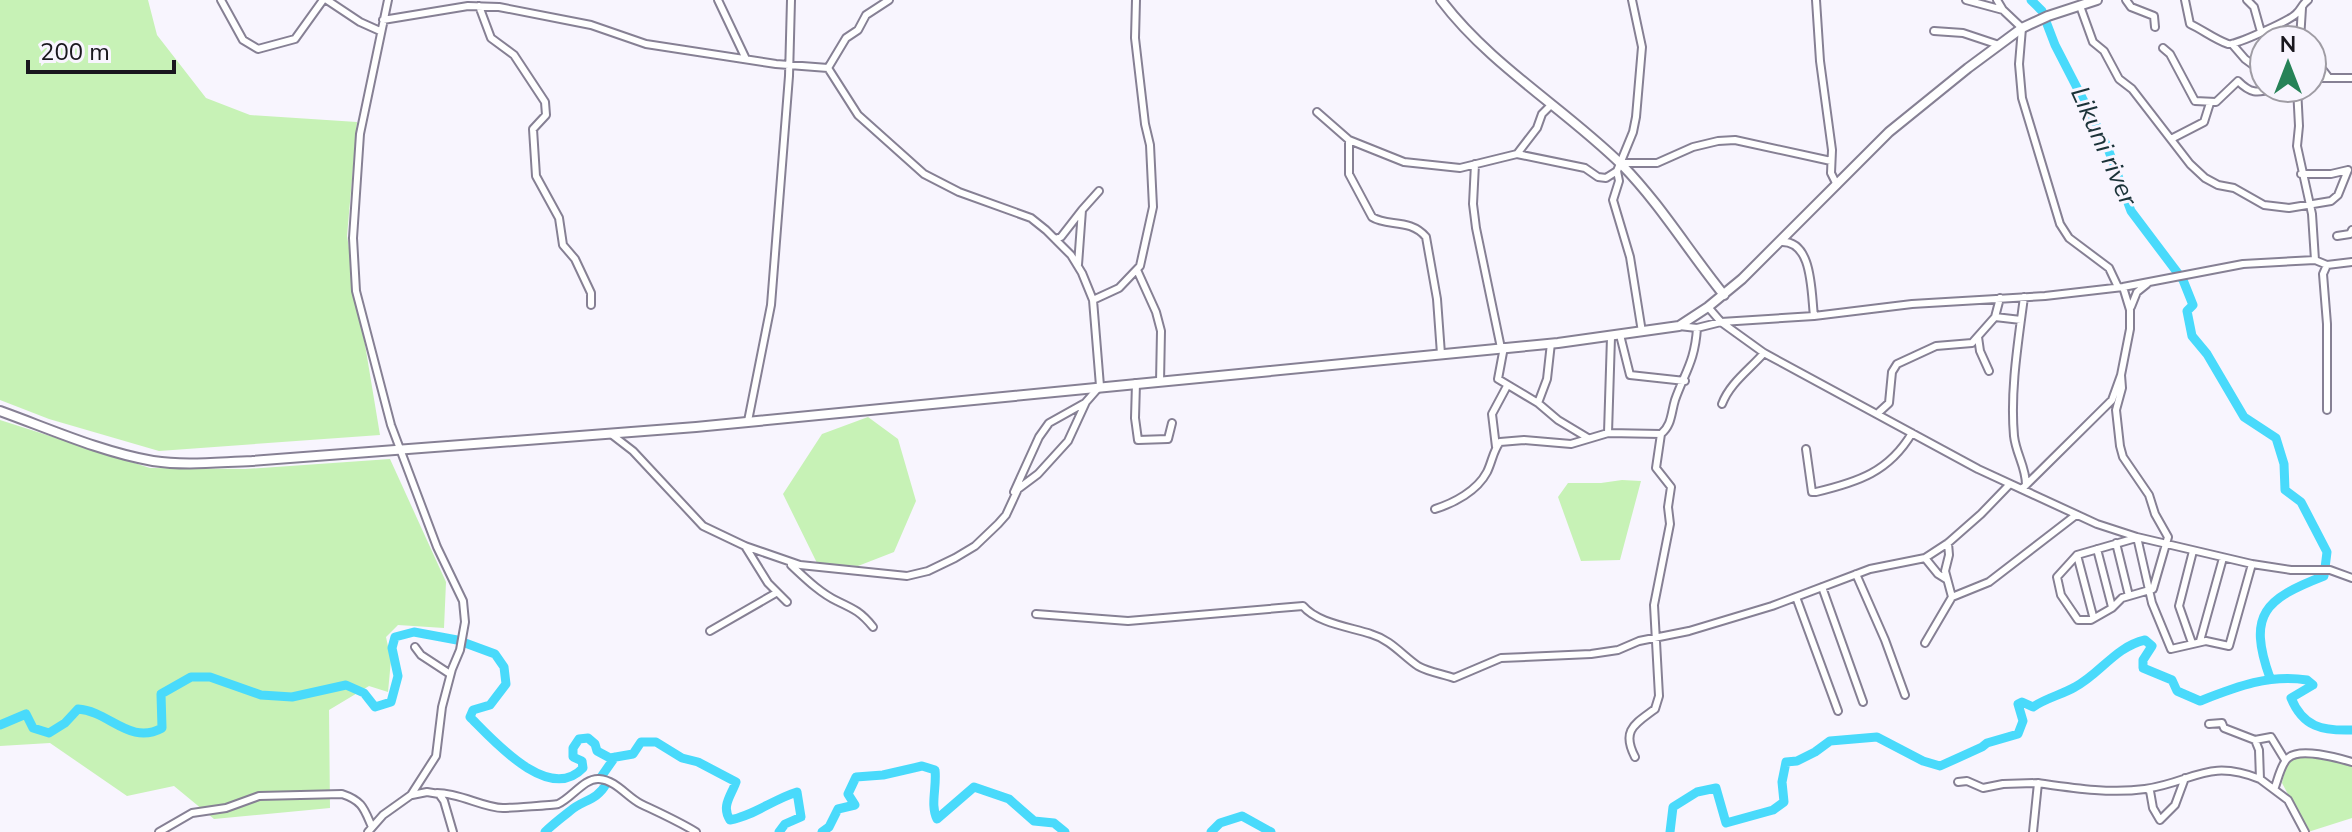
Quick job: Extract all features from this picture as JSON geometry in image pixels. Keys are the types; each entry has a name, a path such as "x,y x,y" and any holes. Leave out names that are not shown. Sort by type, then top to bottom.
{"street":[{"path":"221,0 243,40 258,49 295,39 325,0 380,31"},
{"path":"370,830 383,815 411,795 436,756 442,707 464,633 463,601 437,547 391,425 362,316 352,259 360,134 388,0"},
{"path":"718,0 746,59"},
{"path":"748,421 771,305 791,0"},
{"path":"828,68 846,38 858,30 866,15 889,0"},
{"path":"1093,300 1119,288 1137,270 1153,207 1150,137 1145,124 1135,38 1136,0"},
{"path":"1441,0 1470,34 1658,205 1724,295"},
{"path":"1632,0 1641,39 1641,70 1633,132 1619,167 1619,181 1613,200 1630,257 1642,332"},
{"path":"1816,0 1831,173 1837,185"},
{"path":"1966,0 2003,10"},
{"path":"1997,0 2022,28"},
{"path":"2126,0 2131,7 2154,16 2155,27"},
{"path":"2185,0 2190,24 2209,37 2232,44 2248,61"},
{"path":"2247,0 2254,7 2259,24"},
{"path":"2276,24 2297,13 2304,1"},
{"path":"2302,24 2304,1"},
{"path":"1679,326 1724,295 1910,114 2022,28 2087,2 2088,33 2104,51 2119,79 2132,89 2197,171 2218,185 2234,188 2264,205 2289,208 2311,206 2331,201 2338,195 2350,170"},
{"path":"383,20 479,6 591,25 646,44 828,68"},
{"path":"479,6 491,38 514,55 545,102 546,115 533,129 536,176 559,218 563,245 575,259 591,293 591,305"},
{"path":"2022,28 2019,64 2022,98 2053,206 2069,238 2109,268 2130,310"},
{"path":"1934,31 1963,33 1999,45"},
{"path":"2232,44 2248,37"},
{"path":"2163,48 2170,54 2195,101 2216,102 2238,81 2248,89"},
{"path":"828,68 858,115 924,174 959,192 1031,218 1078,265 1093,300 1100,386 1086,402 1068,441 1013,496"},
{"path":"2329,78 2352,78"},
{"path":"2171,139 2204,122 2210,103"},
{"path":"2298,104 2297,146 2301,174 2311,206 2315,260"},
{"path":"1517,154 1551,105"},
{"path":"1317,112 1349,140 1404,162 1451,168 1517,154 1585,168 1598,177 1606,178 1619,167 1657,163 1693,147 1735,140 1831,161"},
{"path":"1349,140 1349,174 1372,217 1413,228 1426,237 1437,299 1441,354"},
{"path":"1475,164 1473,204 1476,228 1503,348 1497,374 1501,383 1538,403 1558,420 1588,438"},
{"path":"2301,174 2331,174 2350,170"},
{"path":"1055,239 1061,237 1099,191"},
{"path":"1078,265 1082,210"},
{"path":"2337,236 2350,234 2352,230"},
{"path":"1780,242 1788,241 1799,247 1807,264 1814,316"},
{"path":"0,411 115,451 171,463 252,461 611,434 1503,348 1679,326 1697,328 1721,322 2024,297 2121,287 2225,266 2315,260 2327,265 2352,262"},
{"path":"2327,265 2323,274 2327,324 2327,410"},
{"path":"1137,270 1161,331 1160,382"},
{"path":"2136,538 2077,555 2057,577 2061,595 2078,620 2091,620 2122,598 2150,592 2166,544 2167,532 2155,514 2149,495 2123,457 2116,410 2122,388 2130,310 2137,292 2151,281"},
{"path":"2024,297 2015,381 2014,435 2017,457 2026,470 2024,487"},
{"path":"1877,414 1889,403 1892,372 1897,364 1936,346 1966,345 1978,337 1995,317 2000,298"},
{"path":"1708,307 1721,322 1764,353 2010,484 2024,487 2076,515 2136,538 2223,558 2291,570 2330,570 2352,578"},
{"path":"1995,317 2021,320"},
{"path":"1635,757 1631,748 1631,729 1658,705 1660,680 1654,605 1670,524 1668,507 1671,487 1656,468 1661,434 1671,422 1677,396 1694,356 1697,328"},
{"path":"1615,336 1630,375 1685,381"},
{"path":"1608,433 1615,336"},
{"path":"1978,337 1980,351 1989,371"},
{"path":"1538,403 1547,379 1551,343"},
{"path":"1722,404 1726,394 1764,353"},
{"path":"2024,487 2107,407 2121,375"},
{"path":"1136,383 1138,440 1168,439 1172,423"},
{"path":"1496,447 1492,414 1507,386"},
{"path":"611,434 633,451 678,503 703,526 789,562 907,576 922,573 975,546 1006,515 1039,437 1049,423 1086,402"},
{"path":"1435,509 1455,502 1485,476 1500,442 1571,444 1608,433 1661,434"},
{"path":"1806,449 1812,492 1816,492 1875,472 1899,454 1912,433"},
{"path":"1036,614 1128,621 1303,606 1310,614 1326,618 1343,628 1372,634 1394,645 1419,667 1454,678 1501,658 1618,650 1656,637 1732,619 1856,574 1925,558 1948,543 2010,484"},
{"path":"1925,643 1952,597 1989,582 2076,515"},
{"path":"2136,538 2150,592 2169,647 2174,649 2200,641 2225,646 2231,643 2252,564"},
{"path":"1948,543 1946,579 1952,597"},
{"path":"2116,543 2129,596"},
{"path":"745,546 776,593 787,602"},
{"path":"2097,549 2112,608"},
{"path":"2192,643 2179,606 2193,551"},
{"path":"2077,555 2093,616"},
{"path":"1925,558 1946,579"},
{"path":"2200,641 2223,558"},
{"path":"789,562 816,587 837,601 852,606 873,627"},
{"path":"1856,574 1905,695"},
{"path":"1822,587 1863,702"},
{"path":"710,631 776,593"},
{"path":"1796,597 1838,711"},
{"path":"415,647 421,655 450,674"},
{"path":"2209,724 2222,723 2224,728 2255,740 2271,737 2285,760"},
{"path":"2255,740 2262,780 2255,790"},
{"path":"2275,787 2285,760 2295,754 2318,754 2352,762"},
{"path":"1958,782 1967,781 1983,788 2038,783 2108,790 2147,789 2195,773 2221,770 2243,772 2262,780 2269,787 2275,787 2288,800 2305,832"},
{"path":"2147,789 2159,823 2175,805 2185,778"},
{"path":"411,795 449,793 502,808 552,805 598,779 609,781 641,804 696,832"},
{"path":"2033,832 2038,783"},
{"path":"437,793 444,801 453,832"},
{"path":"159,832 192,813 226,808 259,796 342,794 355,798 362,805 370,830"}],"green space":[{"path":"0,0 148,0 157,35 206,98 250,115 357,122 347,236 380,435 159,451 49,419 0,400"},
{"path":"868,417 898,439 916,501 894,552 858,566 817,563 783,494 822,434"},
{"path":"0,420 150,468 245,469 390,459 446,582 444,628 398,625 386,637 391,660 388,692 369,686 329,710 330,808 214,819 174,786 127,796 50,743 0,746"},
{"path":"1641,481 1620,560 1581,561 1558,497 1568,483"},
{"path":"2304,754 2352,765 2352,818 2308,832 2282,783 2286,764"}],"waterway":[{"name":"Likuni river","path":"2031,0 2042,11 2055,45 2107,146 2131,211 2183,280 2193,305 2187,311 2192,336 2207,354 2244,417 2276,438 2284,464 2285,490 2301,502 2327,552 2324,576 2287,593 2266,612 2260,638 2270,678"},
{"path":"0,725 26,714 33,728 49,733 65,723 78,709 100,715 130,730 150,732 162,728 161,694 191,677 210,677 261,695 292,697 346,685 364,693 375,707 391,702 398,676 392,648 395,637 414,632 457,640 495,654 504,667 506,684 490,705 473,710 470,717 507,753 538,774 554,778 569,777 583,768 582,761 573,757 573,748 579,739 588,738 597,751 610,758 633,754 641,742 656,742 682,758 698,762 736,782 727,806 730,820 797,792 801,817 785,824 779,832"},
{"path":"1670,832 1673,807 1697,792 1716,788 1726,823 1773,810 1784,802 1782,782 1786,762 1797,761 1830,741 1877,737 1923,761 1940,766 1987,743 2018,734 2023,721 2018,704 2022,702 2033,707 2070,690 2125,648 2145,640 2152,646 2143,660 2143,668 2172,680 2177,691 2200,701 2265,680 2307,680 2313,685 2291,698 2301,715 2323,728 2352,730"},
{"path":"545,832 602,790 606,784 601,777 615,757"},
{"path":"822,832 829,827 838,809 855,805 848,794 856,777 883,775 922,766 935,770 934,808 937,819 974,787 1009,799 1034,821 1054,823 1065,832"},
{"path":"1211,832 1220,823 1242,816 1271,832"}]}
